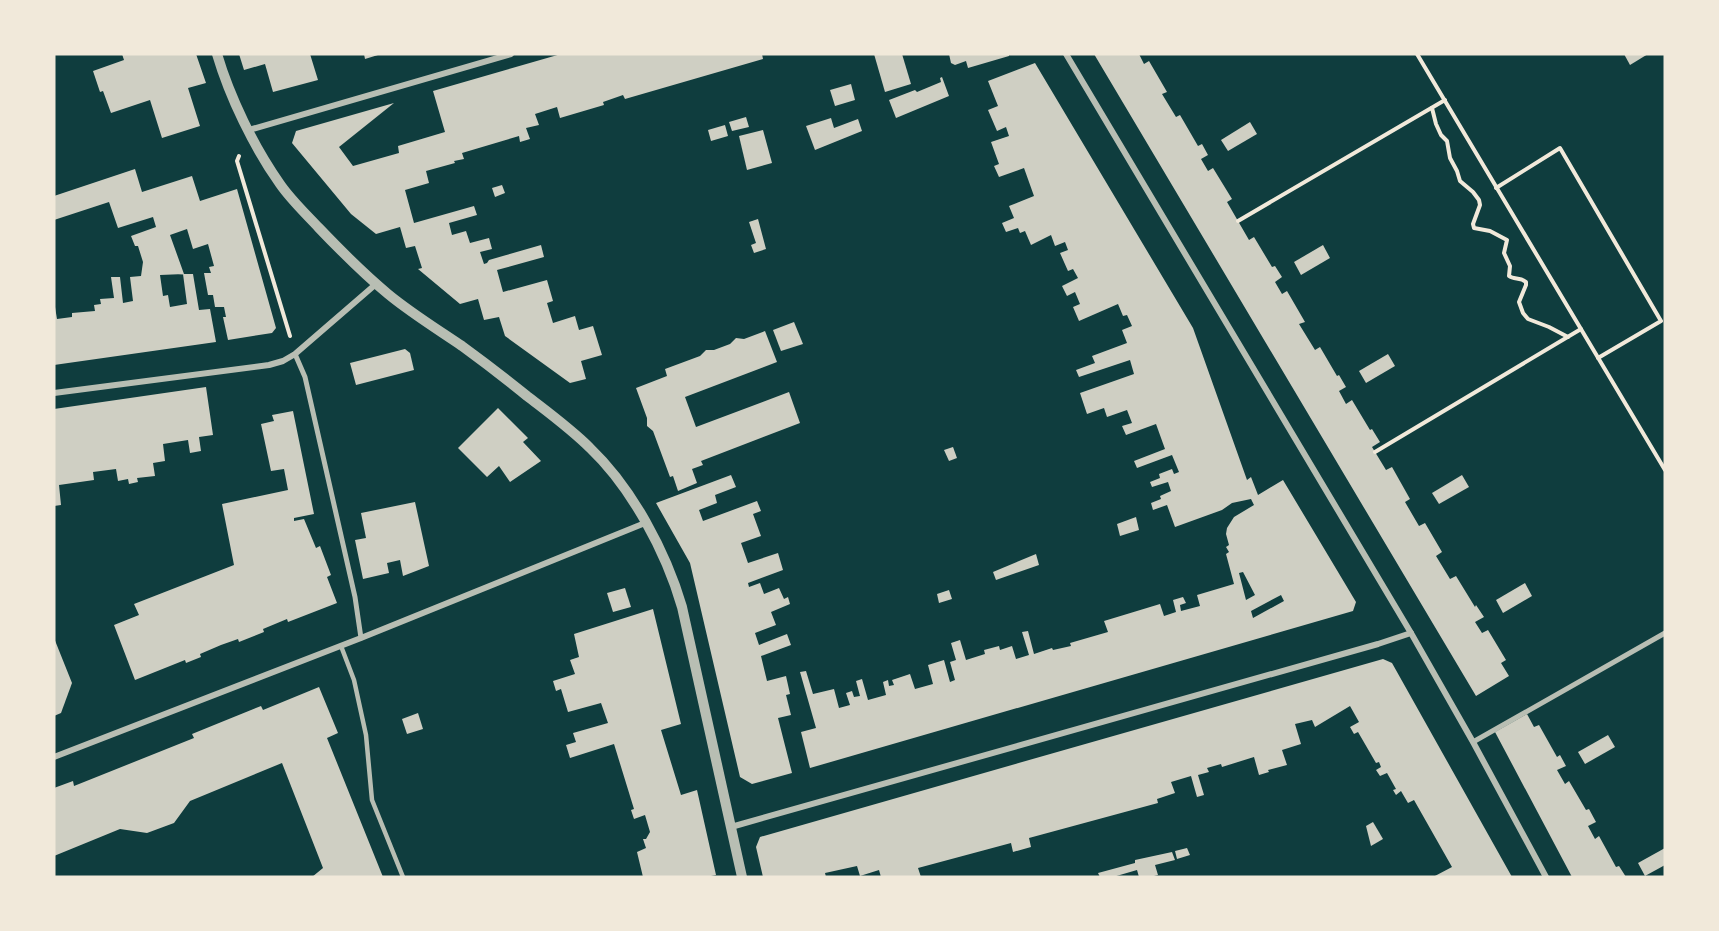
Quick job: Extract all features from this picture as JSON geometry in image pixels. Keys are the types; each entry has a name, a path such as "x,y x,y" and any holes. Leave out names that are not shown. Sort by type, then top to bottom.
{"street":[{"path":"217,54 232,99 280,184 300,209 376,284 402,306 477,357 578,436 618,480 663,554 675,583 742,877"},
{"path":"249,130 511,54"},
{"path":"1066,54 1411,633 1546,877"},
{"path":"54,393 269,365 283,361 295,354 376,284"},
{"path":"295,354 308,388 355,597 361,638"},
{"path":"54,757 341,646 645,523"},
{"path":"731,827 1411,633"},
{"path":"1473,742 1665,633"}],"lane":[{"path":"341,646 354,680 366,735 372,800 403,877"}],"path":[{"path":"1418,54 1665,470"},
{"path":"1238,221 1445,100"},
{"path":"1432,108 1436,124 1447,141 1450,158 1460,181 1479,200 1480,205 1473,224 1474,228 1490,231 1507,240 1504,253 1510,266 1509,276 1526,282 1519,303 1523,313 1528,319 1568,337"},
{"path":"249,130 237,161 295,354"},
{"path":"1496,188 1560,148 1661,321 1598,358"},
{"path":"1375,452 1581,329"}],"building":[{"path":"122,54 196,54 206,83 188,88 200,126 162,138 150,100 111,113 103,91 100,92 93,71 124,60"},
{"path":"239,54 310,54 318,80 273,92 265,64 244,70"},
{"path":"364,54 378,54 378,55 365,59"},
{"path":"561,54 762,54 763,59 625,99 623,95 603,102 604,105 560,118 557,107 535,114 539,125 526,128 530,139 520,142 519,136 462,153 464,159 426,171 429,183 405,190 414,223 474,206 477,215 449,223 452,235 466,231 470,243 489,238 492,249 480,252 484,264 489,260 541,245 544,257 497,270 503,292 547,280 553,301 547,303 553,323 575,316 579,330 593,326 602,355 581,361 586,379 570,383 505,336 499,317 484,320 478,299 460,304 418,269 422,268 415,246 406,248 400,227 376,234 351,214 292,143 296,131 394,103 339,147 353,166 399,153 398,146 445,132 433,91"},
{"path":"874,54 902,54 911,84 885,92"},
{"path":"949,54 1009,54 1009,56 968,68 966,61 955,65 951,63"},
{"path":"1094,54 1139,54 1144,64 1149,61 1167,92 1162,94 1176,117 1180,115 1198,146 1202,144 1208,155 1201,159 1208,171 1213,168 1232,199 1227,202 1249,240 1254,237 1272,267 1275,266 1282,277 1275,282 1282,294 1287,291 1305,322 1299,324 1315,350 1320,347 1346,387 1339,391 1346,404 1352,400 1380,442 1372,447 1386,470 1392,467 1410,499 1405,502 1419,526 1425,523 1442,552 1436,556 1450,579 1456,576 1484,617 1475,622 1482,633 1488,630 1506,660 1501,663 1509,676 1476,696"},
{"path":"1624,54 1648,54 1630,65"},
{"path":"1035,63 1193,328 1247,480 1251,477 1258,495 1283,480 1356,602 1353,611 810,768 801,732 816,728 800,672 806,671 813,694 834,689 839,708 850,705 846,693 852,691 854,697 860,696 856,681 862,679 868,700 886,695 883,682 888,680 889,686 894,685 892,680 910,674 915,689 933,684 928,665 944,660 950,682 955,680 950,662 956,660 951,643 960,640 966,660 985,654 984,650 999,646 1000,650 1012,646 1016,659 1029,655 1022,632 1028,631 1034,654 1052,648 1053,650 1071,646 1070,643 1108,632 1104,621 1160,604 1164,616 1176,612 1173,600 1183,597 1186,603 1180,605 1181,611 1200,606 1197,595 1234,584 1226,554 1229,552 1226,547 1229,545 1227,528 1234,517 1254,505 1251,499 1232,503 1222,510 1175,527 1167,505 1153,510 1151,503 1171,491 1168,482 1152,487 1150,482 1160,478 1159,474 1172,469 1174,474 1179,472 1172,455 1137,468 1134,461 1165,449 1156,424 1126,435 1122,426 1132,423 1127,410 1107,417 1104,408 1087,414 1080,393 1134,374 1130,360 1079,377 1076,370 1095,363 1092,356 1127,343 1122,330 1132,326 1127,315 1123,316 1118,304 1079,321 1073,307 1080,304 1075,292 1067,296 1062,286 1078,278 1073,269 1068,271 1060,253 1068,250 1065,242 1055,246 1051,235 1031,245 1025,231 1020,233 1018,228 1006,232 1002,223 1014,218 1009,206 1034,196 1024,168 999,177 994,166 999,164 991,142 1009,136 1006,127 997,131 988,110 998,106 988,81","holes":["1243,572 1255,595 1246,600 1239,573","1281,595 1284,601 1253,618 1251,611"]},
{"path":"942,77 949,96 896,118 889,100 941,82"},
{"path":"851,84 855,100 835,106 830,90"},
{"path":"746,117 749,127 732,131 729,122"},
{"path":"831,118 834,128 858,119 862,131 815,150 806,126"},
{"path":"1250,122 1257,134 1228,151 1221,140"},
{"path":"725,125 728,136 711,141 708,130"},
{"path":"763,130 772,163 747,170 739,136"},
{"path":"135,169 142,192 192,176 200,201 237,189 276,328 272,333 228,340 223,317 226,317 224,307 215,307 213,295 208,295 204,273 211,273 209,267 214,266 208,244 193,249 187,229 170,235 184,274 193,274 199,310 210,309 216,342 54,365 54,307 57,319 72,317 72,313 95,311 94,305 101,304 100,299 114,298 111,277 120,277 123,303 133,301 130,277 141,276 143,262 138,246 135,246 131,236 156,227 153,217 118,228 109,202 54,220 54,196","holes":["183,274 187,304 170,307 168,295 163,296 160,275"]},
{"path":"502,185 505,193 495,197 492,188"},
{"path":"758,219 766,249 754,253 751,245 756,243 749,222"},
{"path":"1323,245 1330,258 1301,275 1294,262"},
{"path":"794,322 803,344 781,351 773,330"},
{"path":"765,331 777,362 685,397 696,427 789,392 800,423 701,461 703,465 692,469 697,483 678,491 673,476 670,477 653,431 647,426 647,418 636,388 667,376 665,369 700,356 706,350 714,350 730,344 736,338 744,339"},
{"path":"405,349 410,353 414,370 356,385 350,363"},
{"path":"1388,354 1395,366 1366,383 1359,371"},
{"path":"206,387 213,435 199,437 201,451 190,453 188,440 163,444 165,461 153,463 155,476 137,478 138,482 129,484 128,479 118,481 116,469 93,472 94,480 59,485 61,505 54,506 54,409"},
{"path":"498,408 528,438 523,442 541,461 510,482 499,466 487,477 458,448"},
{"path":"293,411 314,514 294,518 294,521 304,519 316,548 320,546 331,575 327,577 337,603 288,622 287,619 263,629 264,632 239,642 238,639 221,645 200,654 201,657 186,663 185,660 135,680 114,625 139,615 134,604 234,565 222,504 288,490 284,469 271,471 261,424 274,421 272,415"},
{"path":"953,447 957,458 949,461 944,450"},
{"path":"731,475 736,487 715,495 717,503 699,510 703,521 757,501 761,511 753,514 761,536 741,543 748,563 778,553 783,570 748,583 749,587 760,583 764,594 779,588 784,599 788,597 790,604 771,612 776,625 755,633 759,645 787,634 791,645 761,656 767,681 786,676 790,694 786,695 791,715 778,718 792,773 752,784 740,777 690,563 656,503"},
{"path":"1462,475 1469,487 1439,504 1432,493"},
{"path":"415,502 429,566 403,576 400,560 387,563 389,573 363,579 355,540 366,538 361,513"},
{"path":"1136,517 1139,530 1120,536 1117,524"},
{"path":"1036,554 1039,565 996,580 993,572"},
{"path":"1525,583 1532,596 1503,613 1496,600"},
{"path":"625,588 631,607 613,612 607,593"},
{"path":"949,590 952,599 939,603 937,594"},
{"path":"653,609 681,724 661,730 681,795 697,790 716,875 643,877 637,852 646,848 643,839 646,839 650,832 645,815 634,819 631,810 634,809 614,744 570,758 566,745 576,742 573,733 608,723 601,703 568,712 561,689 556,691 553,681 575,674 570,660 579,657 574,634"},
{"path":"54,638 72,683 61,713 54,716"},
{"path":"1383,659 1392,663 1512,877 1433,877 1452,867 1414,800 1408,803 1401,791 1396,795 1393,790 1396,789 1387,773 1380,776 1376,770 1381,767 1379,762 1376,763 1358,732 1354,734 1350,727 1359,722 1350,706 1315,727 1312,720 1295,724 1301,744 1282,750 1287,765 1259,775 1254,757 1222,767 1221,764 1207,768 1209,772 1198,775 1204,795 1197,797 1191,776 1171,782 1175,793 1157,799 1158,803 1029,838 1031,847 1013,852 1011,843 918,868 921,877 881,877 879,870 860,876 857,866 825,873 826,877 763,877 756,847 760,837"},
{"path":"319,687 338,733 327,738 383,877 312,877 323,868 282,763 190,801 174,823 147,833 120,829 54,856 54,788 73,781 74,786 194,738 192,734 261,706 263,710"},
{"path":"418,713 423,729 407,734 402,719"},
{"path":"1527,714 1534,727 1539,725 1557,757 1560,755 1566,766 1557,770 1565,784 1569,781 1586,810 1589,809 1596,822 1588,826 1595,839 1599,836 1616,867 1619,866 1626,877 1572,877 1495,732"},
{"path":"1608,735 1615,747 1585,764 1578,752"},
{"path":"1373,822 1383,839 1371,846 1366,826"},
{"path":"1187,848 1190,855 1177,859 1175,851"},
{"path":"1665,848 1665,865 1645,876 1638,863"},
{"path":"1172,852 1175,860 1155,865 1158,875 1139,877 1137,870 1113,877 1100,877 1098,873 1135,863 1135,860"}]}
